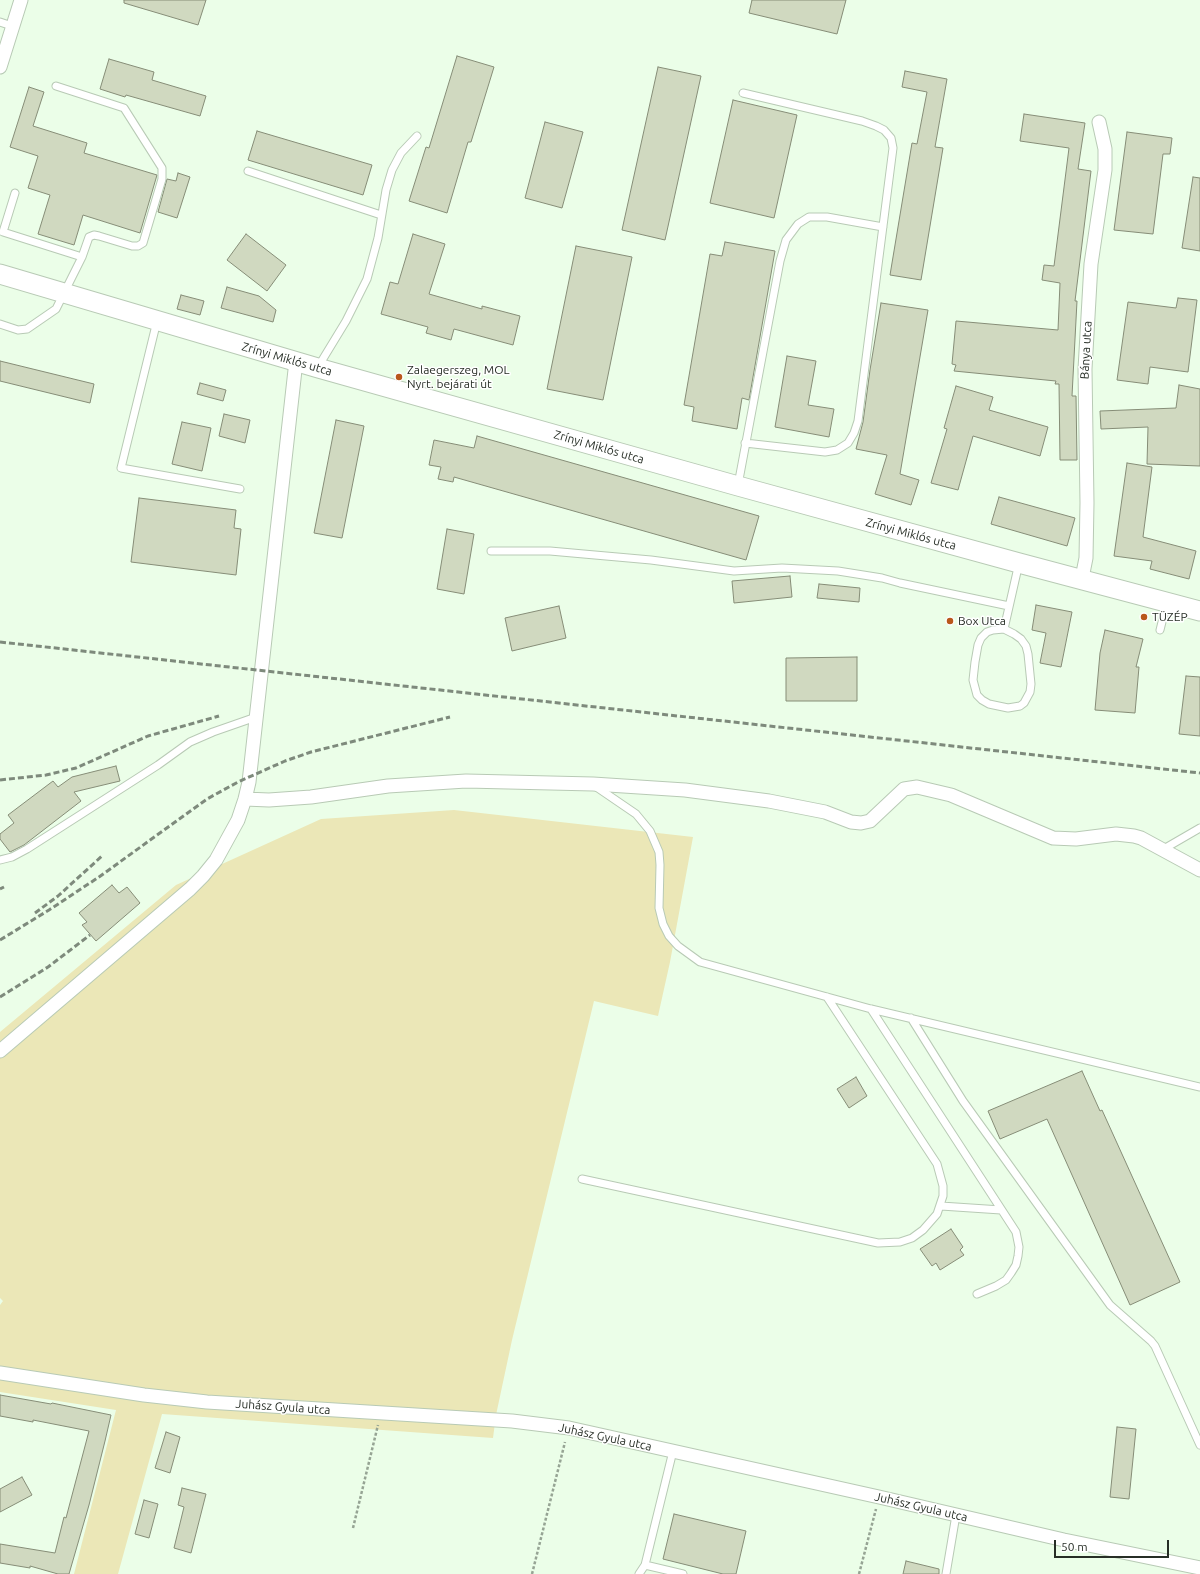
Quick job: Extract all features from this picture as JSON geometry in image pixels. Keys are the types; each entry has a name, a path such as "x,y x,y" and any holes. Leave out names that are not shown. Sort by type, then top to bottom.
{"main road":[{"name":"Zrínyi Miklós utca","path":"0,274 318,368 738,486 1019,563 1082,578 1200,610"}],"street":[{"path":"0,67 6,24 21,0"},
{"name":"Bánya utca","path":"1082,578 1086,558 1087,504 1084,369 1091,264 1105,170 1105,148 1099,122"},
{"path":"0,1051 204,876 227,842 238,820 249,782 296,361"},
{"path":"245,799 269,800 311,797 388,786 466,781 593,784 685,790 769,801 825,812 851,822 861,823 870,821 904,789 917,787 951,795 1053,838 1076,840 1126,834 1141,838 1200,870"},
{"name":"Juhász Gyula utca","path":"0,1372 144,1395 207,1402 512,1421 568,1428 1064,1540 1200,1568"}],"lane":[{"path":"0,324 18,330 27,329 56,309 82,256 89,237 94,235 132,246 138,246 143,243 162,179 162,168 124,108 56,86"},
{"path":"742,93 862,121 884,130 891,138 893,148 858,421 854,433 848,444 837,450 825,452 745,443"},
{"path":"318,368 346,320 367,279 378,238 386,190 392,170 401,153 417,136"},
{"path":"248,171 381,215"},
{"path":"14,193 3,232 82,256"},
{"path":"738,486 780,261 786,240 798,224 809,217 827,217 883,227"},
{"path":"157,321 121,468 240,489"},
{"path":"491,551 550,551 651,560 734,571 782,568 838,571 882,578 1009,606"},
{"path":"1004,630 1019,563"},
{"path":"1160,630 1167,602"},
{"path":"993,630 1004,630 1021,639 1026,646 1031,684 1030,692 1024,703 1020,706 1008,708 994,706 982,700 977,695 973,680 978,645 982,638 987,632 993,630"},
{"path":"0,860 12,857 27,849 158,765 190,742 213,732 256,717"},
{"path":"593,784 636,814 650,831 659,852 659,908 663,924 669,936 678,946 700,962 872,1009 1200,1087"},
{"path":"1162,850 1200,828"},
{"path":"582,1179 878,1243 900,1242 912,1238 930,1223 941,1206 943,1186 937,1164 827,997"},
{"path":"872,1009 1016,1232 1019,1247 1016,1265 1006,1280 977,1294"},
{"path":"911,1018 963,1101 1110,1305 1155,1346 1200,1445"},
{"path":"941,1206 1001,1210"},
{"path":"639,1574 645,1565 673,1451"},
{"path":"946,1574 956,1515"},
{"path":"645,1565 683,1574"}],"path":[{"path":"353,1528 381,1413"},
{"path":"532,1574 568,1428"},
{"path":"859,1574 879,1497"}],"shaded area":[{"path":"454,810 693,837 670,962 658,1016 594,1001 512,1340 496,1415 493,1438 162,1414 118,1574 74,1574 116,1410 0,1392 0,1305 3,1301 0,1298 0,1032 176,885 321,819"}],"building":[{"path":"124,0 206,0 198,25 124,3"},
{"path":"752,0 846,0 837,34 749,13"},
{"path":"457,56 494,67 471,142 468,142 447,213 409,201 426,147 429,148"},
{"path":"109,59 154,72 152,80 206,96 200,116 126,95 125,97 100,89"},
{"path":"658,67 701,76 665,240 622,230"},
{"path":"905,71 947,79 935,147 943,148 921,280 890,275 912,143 917,144 927,92 902,87"},
{"path":"29,87 44,92 33,126 87,143 84,153 157,175 140,233 83,215 74,245 38,234 50,195 28,188 38,156 10,147"},
{"path":"733,100 797,115 774,218 710,203"},
{"path":"1024,114 1085,123 1078,169 1091,171 1075,301 1077,301 1072,396 1076,396 1077,460 1060,460 1059,384 1055,384 1056,381 954,371 956,365 952,364 956,321 1058,330 1060,283 1042,280 1044,265 1054,266 1069,148 1020,141"},
{"path":"545,122 583,132 562,208 525,198"},
{"path":"257,131 372,165 363,195 248,160"},
{"path":"1127,132 1172,138 1170,154 1163,154 1153,234 1114,230"},
{"path":"178,173 190,177 177,218 158,212 167,179 176,181"},
{"path":"1193,177 1200,178 1200,251 1182,248"},
{"path":"246,234 286,265 267,291 227,260"},
{"path":"413,234 445,244 429,294 482,309 482,306 520,316 513,345 454,329 451,340 426,333 428,327 381,314 390,282 398,284"},
{"path":"725,242 775,251 749,400 742,398 737,429 692,421 694,407 684,405 710,254 722,256"},
{"path":"576,246 632,257 603,400 547,389"},
{"path":"227,287 259,296 276,310 273,322 221,308"},
{"path":"181,295 204,301 200,315 177,309"},
{"path":"1178,298 1197,300 1188,372 1150,367 1148,384 1117,380 1128,302 1176,308"},
{"path":"881,303 928,310 900,474 919,480 911,505 875,494 887,455 856,449 863,422"},
{"path":"787,356 816,361 808,405 834,409 829,437 775,427"},
{"path":"0,361 94,384 90,403 0,381"},
{"path":"200,383 226,390 223,401 197,394"},
{"path":"1179,385 1200,389 1200,466 1147,464 1148,427 1101,429 1100,411 1176,408"},
{"path":"956,386 993,397 989,410 1048,427 1040,456 973,436 958,490 931,483 947,429 944,428"},
{"path":"224,414 250,420 245,443 219,436"},
{"path":"336,420 364,426 342,538 314,533"},
{"path":"182,422 211,428 202,471 172,464"},
{"path":"477,436 759,516 746,560 454,477 453,482 438,479 441,467 429,465 434,440 474,448"},
{"path":"1127,463 1152,467 1143,537 1196,551 1189,579 1150,569 1152,561 1114,556"},
{"path":"999,497 1075,518 1067,546 991,524"},
{"path":"139,498 236,510 234,528 241,529 236,575 131,562"},
{"path":"447,529 474,534 464,594 437,589"},
{"path":"790,576 792,597 734,603 732,581"},
{"path":"819,584 860,588 859,602 817,598"},
{"path":"1036,605 1072,612 1061,667 1040,663 1046,633 1032,630"},
{"path":"559,606 566,638 512,651 505,618"},
{"path":"1105,630 1143,639 1136,667 1139,667 1135,713 1095,710 1100,653"},
{"path":"857,657 857,701 786,701 786,658"},
{"path":"1186,676 1200,677 1200,736 1179,734"},
{"path":"116,766 120,781 74,792 81,801 24,845 10,852 0,839 0,834 14,823 8,815 53,781 58,787 72,777"},
{"path":"112,885 119,893 127,887 140,903 96,941 82,925 87,922 79,913"},
{"path":"1082,1071 1100,1111 1102,1110 1180,1282 1130,1305 1047,1119 1000,1139 988,1111"},
{"path":"856,1077 867,1096 849,1108 837,1089"},
{"path":"951,1229 963,1247 960,1250 964,1255 940,1270 936,1263 932,1266 920,1249"},
{"path":"0,1395 52,1403 111,1415 89,1505 69,1574 58,1574 30,1566 30,1568 0,1563 0,1544 55,1553 64,1517 66,1518 89,1431 33,1420 33,1422 0,1416"},
{"path":"1117,1427 1136,1429 1129,1499 1110,1497"},
{"path":"166,1432 180,1437 170,1473 155,1468"},
{"path":"22,1477 32,1495 0,1512 0,1489"},
{"path":"182,1488 206,1494 191,1553 174,1548 184,1507 178,1505"},
{"path":"144,1500 158,1504 149,1538 135,1534"},
{"path":"674,1514 746,1531 736,1574 723,1574 663,1559"},
{"path":"906,1561 939,1569 939,1574 903,1574"}],"railway":[{"path":"0,642 1200,773"},
{"path":"0,780 46,775 76,768 148,736 219,716"},
{"path":"0,940 99,877 207,799 238,782 285,761 311,752 450,717"},
{"path":"35,913 58,896 102,856"},
{"path":"0,889 4,887"},
{"path":"0,997 48,967 90,935"}],"place":[{"name":"Zalaegerszeg, MOL Nyrt. bejárati út","path":"399,377"},
{"name":"TÜZÉP","path":"1144,617"},
{"name":"Box Utca","path":"950,621"}]}
